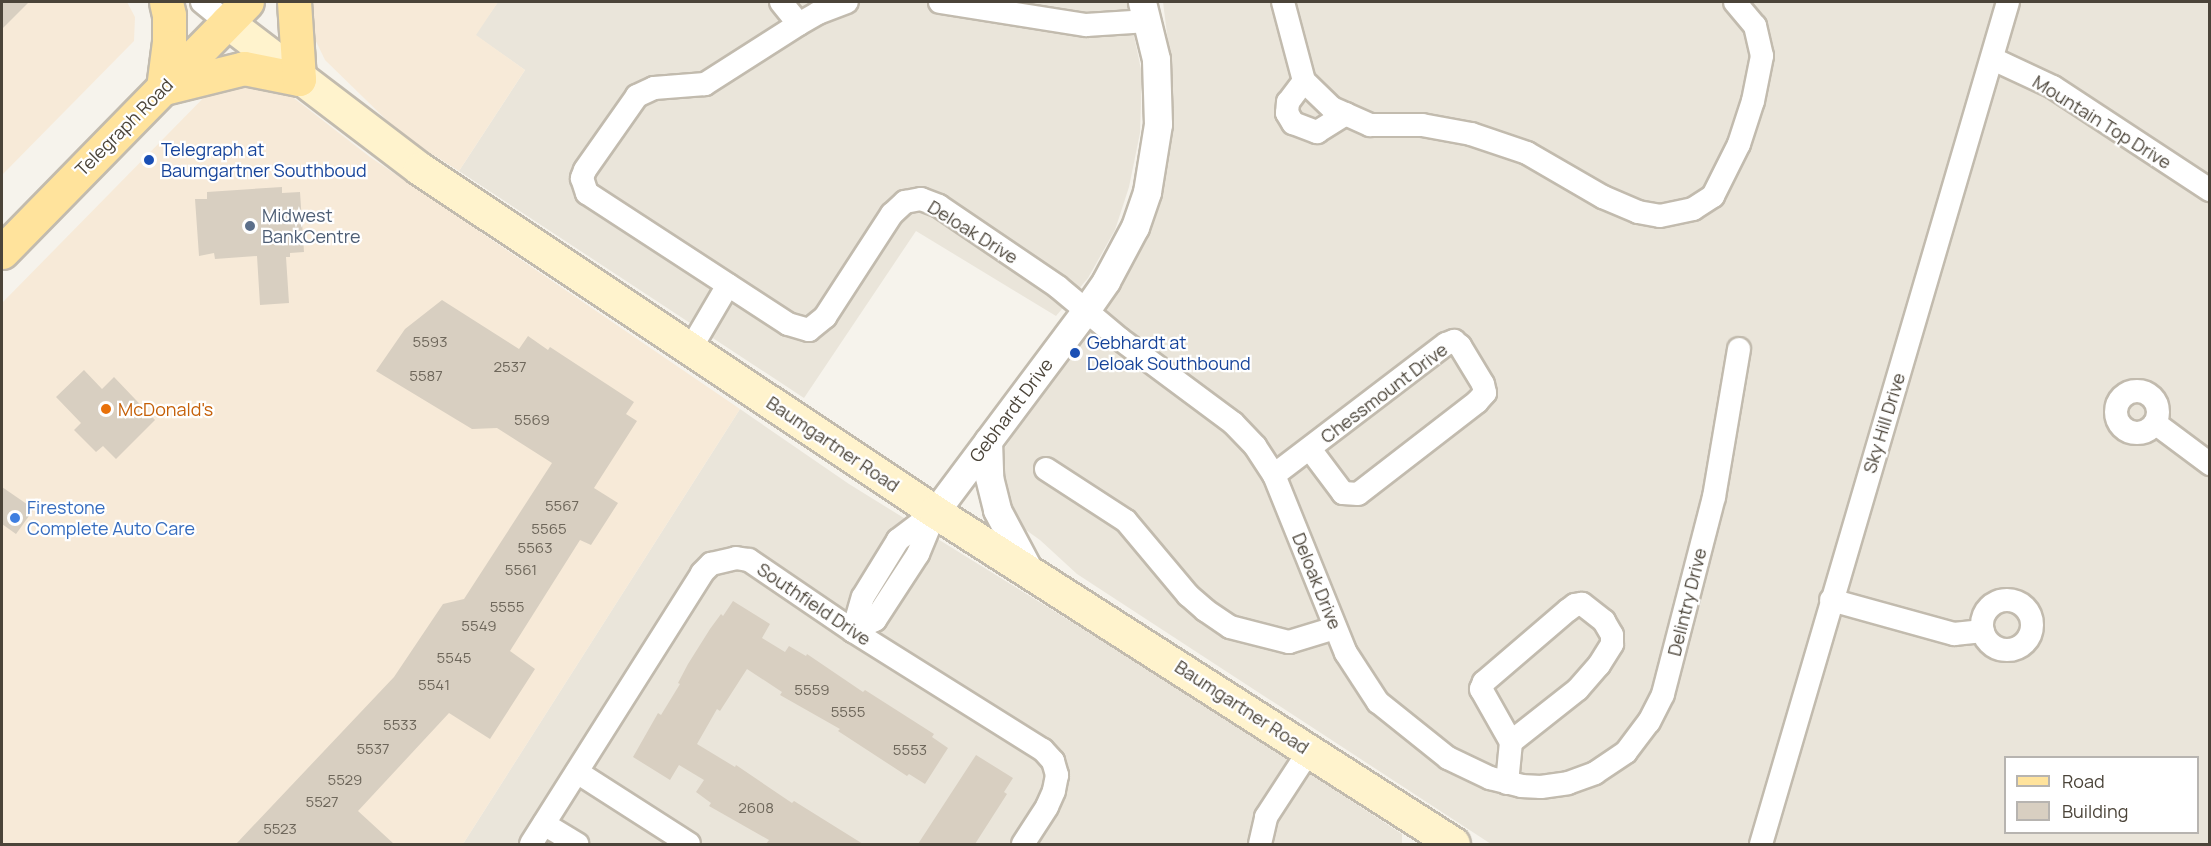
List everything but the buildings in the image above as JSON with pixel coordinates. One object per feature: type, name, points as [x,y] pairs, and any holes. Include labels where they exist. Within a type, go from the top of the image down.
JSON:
[{"type":"main road","points":[[166,2],[169,15],[169,42],[163,88],[244,69],[299,79],[294,2]]},
{"type":"main road","name":"Telegraph Road","points":[[2,252],[237,11]]},
{"type":"main road","name":"Baumgartner Road","points":[[237,11],[299,79],[420,169],[935,512],[1454,844]]},
{"type":"street","points":[[202,2],[237,11]]},
{"type":"street","points":[[781,2],[799,24],[818,13],[847,2]]},
{"type":"street","points":[[940,2],[1086,25],[1145,11]]},
{"type":"street","points":[[1283,2],[1304,81],[1332,108],[1370,125],[1422,125],[1471,134],[1527,153],[1603,197],[1638,212],[1660,216],[1693,209],[1713,196],[1728,171],[1753,101],[1761,56],[1759,40],[1755,26],[1735,2]]},
{"type":"street","name":"Sky Hill Drive","points":[[1761,844],[2008,2]]},
{"type":"street","name":"Gebhardt Drive","points":[[935,512],[1086,310],[1126,246],[1149,182],[1158,124],[1156,58],[1145,11]]},
{"type":"street","name":"Deloak Drive","points":[[799,24],[705,84],[654,88],[637,96],[582,178],[587,193],[788,324],[809,330],[817,326],[831,310],[891,214],[905,202],[921,199],[939,206],[1058,287],[1120,339],[1233,423],[1255,446],[1274,475],[1346,653],[1378,702],[1448,758],[1507,783],[1541,787]]},
{"type":"street","name":"Mountain Top Drive","points":[[1993,59],[2053,87],[2210,190]]},
{"type":"street","points":[[1304,81],[1288,102],[1287,113],[1293,123],[1317,132],[1346,114]]},
{"type":"street","points":[[691,348],[728,285]]},
{"type":"street","name":"Chessmount Drive","points":[[1274,475],[1446,344],[1454,341],[1460,346],[1483,384],[1485,393],[1476,402],[1358,494],[1343,493],[1310,449]]},
{"type":"street","name":"Delintry Drive","points":[[1541,787],[1568,783],[1595,773],[1626,752],[1649,722],[1663,694],[1714,497],[1738,349]]},
{"type":"street","points":[[2155,423],[2210,464]]},
{"type":"street","points":[[988,441],[989,477],[997,510],[1030,572]]},
{"type":"street","points":[[1046,469],[1126,521],[1188,595],[1230,627],[1289,642],[1335,628]]},
{"type":"street","points":[[854,631],[863,597],[898,540],[935,512]]},
{"type":"street","name":"Southfield Drive","points":[[531,844],[702,573],[711,564],[736,558],[749,560],[854,631],[1043,750],[1053,761],[1057,775],[1054,791],[1023,844]]},
{"type":"street","points":[[1831,600],[1954,634],[1983,631]]},
{"type":"street","points":[[1507,783],[1511,742],[1481,689],[1484,682],[1575,604],[1582,604],[1604,621],[1612,635],[1612,644],[1599,665],[1578,689],[1511,742]]},
{"type":"street","points":[[1260,844],[1266,818],[1309,751]]},
{"type":"street","points":[[577,772],[689,844]]},
{"type":"street","points":[[544,824],[577,844]]},
{"type":"shaded area","points":[[2,2],[127,2],[135,17],[134,41],[2,175]]},
{"type":"shaded area","points":[[306,2],[498,2],[476,35],[525,70],[459,171],[403,136],[325,60],[312,33]]},
{"type":"shaded area","points":[[498,2],[1127,2],[1142,74],[1140,133],[1129,187],[1115,230],[1088,278],[1056,316],[916,231],[804,398],[459,171],[525,70],[475,35]]},
{"type":"shaded area","points":[[1163,2],[2209,2],[2209,844],[1491,844],[1077,574],[1040,540],[1009,518],[999,469],[1004,449],[1139,252],[1156,206],[1172,132],[1172,73]]},
{"type":"shaded area","points":[[221,80],[281,88],[370,157],[740,409],[463,844],[2,844],[2,303]]},
{"type":"shaded area","points":[[740,409],[849,484],[1201,702],[1402,834],[1402,844],[463,844]]},
{"type":"place","name":"Telegraph at Baumgartner Southboud","points":[[149,160]]},
{"type":"place","name":"Midwest BankCentre","points":[[250,226]]},
{"type":"place","name":"Gebhardt at Deloak Southbound","points":[[1075,353]]},
{"type":"place","name":"McDonald's","points":[[106,409]]},
{"type":"place","name":"Firestone Complete Auto Care","points":[[15,518]]}]
